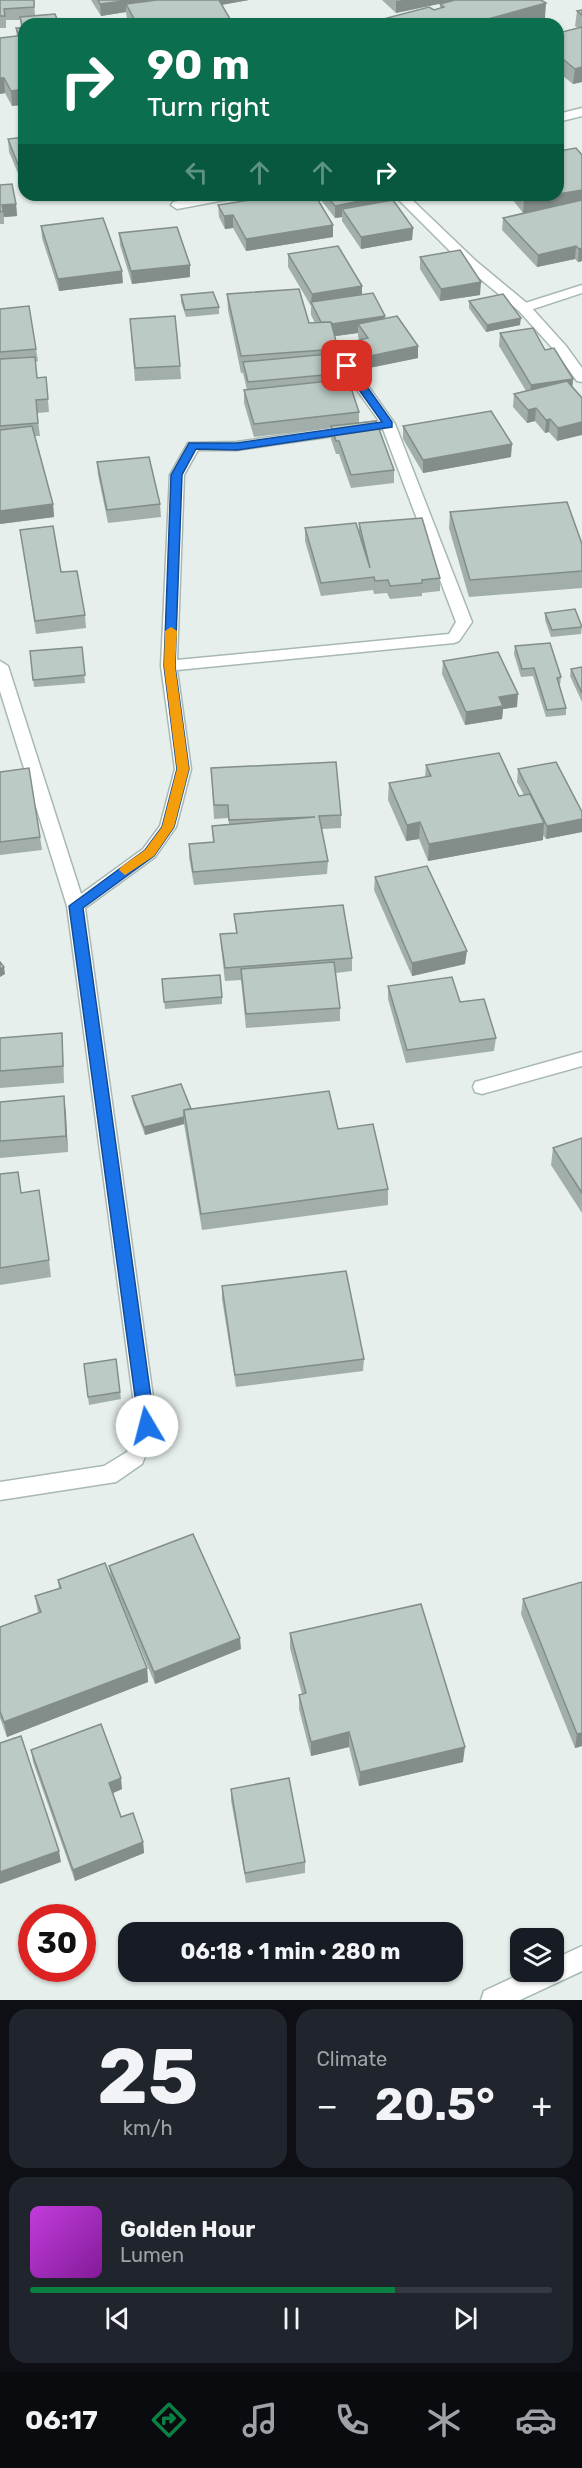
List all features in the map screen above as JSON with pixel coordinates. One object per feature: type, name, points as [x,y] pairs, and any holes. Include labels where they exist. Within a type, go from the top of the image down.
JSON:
[{"type":"street","points":[[564,116],[582,111]]},
{"type":"street","points":[[177,205],[198,201]]},
{"type":"street","points":[[406,201],[471,264],[524,308],[582,378]]},
{"type":"street","points":[[524,308],[582,289]]},
{"type":"street","points":[[170,666],[454,638],[464,622],[388,424],[347,366]]},
{"type":"street","points":[[76,906],[149,853],[168,827],[183,769],[170,666],[177,475],[193,446],[237,446],[388,424]]},
{"type":"street","points":[[0,666],[76,906],[147,1426],[135,1458],[108,1475],[0,1491]]},
{"type":"street","points":[[482,1087],[582,1059]]},
{"type":"street","points":[[493,2000],[582,1958]]},
{"type":"building","points":[[0,0],[34,0],[34,7],[4,9],[5,16],[0,16]]},
{"type":"building","points":[[98,0],[132,0],[100,4]]},
{"type":"building","points":[[157,0],[219,0],[230,18],[134,18],[126,4]]},
{"type":"building","points":[[455,0],[541,0],[546,3],[492,18],[387,18],[429,7],[434,10],[444,7],[440,4]]},
{"type":"building","points":[[55,14],[57,18],[20,18]]},
{"type":"building","points":[[582,27],[582,67],[575,69],[564,60],[564,32]]},
{"type":"building","points":[[18,36],[18,90],[11,91],[4,78],[0,78],[0,38]]},
{"type":"building","points":[[18,138],[18,164],[8,139]]},
{"type":"building","points":[[576,148],[582,155],[582,190],[564,193],[564,150]]},
{"type":"building","points":[[12,184],[16,204],[2,205],[3,211],[0,212],[0,185]]},
{"type":"building","points":[[582,200],[582,248],[579,249],[576,246],[538,255],[503,218]]},
{"type":"building","points":[[244,201],[319,201],[333,225],[246,239],[233,215],[224,216],[218,205]]},
{"type":"building","points":[[331,201],[360,201],[335,206]]},
{"type":"building","points":[[394,201],[413,228],[361,237],[342,209]]},
{"type":"building","points":[[103,218],[122,271],[58,279],[41,226]]},
{"type":"building","points":[[177,227],[190,265],[131,271],[119,233]]},
{"type":"building","points":[[338,246],[362,286],[312,294],[288,254]]},
{"type":"building","points":[[460,250],[481,282],[441,289],[420,257]]},
{"type":"building","points":[[299,289],[309,323],[331,322],[338,349],[241,356],[227,294]]},
{"type":"building","points":[[213,292],[219,307],[185,310],[181,295]]},
{"type":"building","points":[[373,293],[385,316],[332,324],[321,322],[311,302]]},
{"type":"building","points":[[503,294],[521,318],[487,325],[469,301]]},
{"type":"building","points":[[29,306],[36,349],[0,352],[0,309]]},
{"type":"building","points":[[175,316],[180,366],[135,368],[130,319]]},
{"type":"building","points":[[397,316],[418,346],[370,356],[359,340],[368,338],[358,324]]},
{"type":"building","points":[[533,328],[545,350],[554,348],[573,379],[531,385],[500,333]]},
{"type":"building","points":[[339,353],[345,373],[248,382],[243,362]]},
{"type":"building","points":[[35,357],[37,378],[46,377],[48,399],[36,400],[38,423],[0,426],[0,359]]},
{"type":"building","points":[[348,379],[359,412],[254,424],[244,390]]},
{"type":"building","points":[[567,381],[582,398],[582,422],[558,428],[550,419],[546,420],[536,408],[528,410],[514,394]]},
{"type":"building","points":[[491,411],[512,444],[423,460],[403,426]]},
{"type":"building","points":[[376,421],[394,470],[351,475],[331,426]]},
{"type":"building","points":[[32,426],[53,504],[0,511],[0,430]]},
{"type":"building","points":[[149,457],[160,504],[107,510],[97,462]]},
{"type":"building","points":[[567,502],[582,544],[582,571],[470,580],[450,512]]},
{"type":"building","points":[[422,518],[440,578],[422,580],[422,583],[390,586],[388,580],[375,581],[374,577],[321,583],[305,528],[356,523],[370,568],[359,523]]},
{"type":"building","points":[[53,526],[61,572],[77,571],[85,615],[35,621],[20,530]]},
{"type":"building","points":[[575,609],[582,627],[552,630],[545,613]]},
{"type":"building","points":[[550,643],[561,677],[557,678],[566,708],[547,710],[534,668],[522,669],[515,646]]},
{"type":"building","points":[[82,647],[85,675],[33,680],[30,651]]},
{"type":"building","points":[[498,652],[518,694],[499,697],[503,706],[466,712],[443,661]]},
{"type":"building","points":[[582,667],[582,693],[571,669]]},
{"type":"building","points":[[499,753],[519,796],[530,794],[544,823],[429,844],[420,822],[407,825],[389,783],[431,776],[426,765]]},
{"type":"building","points":[[336,762],[341,815],[319,816],[328,861],[193,872],[189,844],[214,842],[212,826],[315,817],[229,820],[228,805],[214,805],[211,768]]},
{"type":"building","points":[[556,762],[582,812],[582,819],[547,826],[518,769]]},
{"type":"building","points":[[29,768],[40,837],[0,842],[0,772]]},
{"type":"building","points":[[427,866],[467,951],[412,963],[375,877]]},
{"type":"building","points":[[343,905],[352,958],[225,968],[220,934],[237,933],[234,914]]},
{"type":"building","points":[[334,962],[340,1008],[246,1014],[241,969]]},
{"type":"building","points":[[220,975],[222,997],[164,1002],[162,979]]},
{"type":"building","points":[[452,977],[460,1002],[484,999],[496,1038],[407,1050],[388,986]]},
{"type":"building","points":[[62,1033],[63,1066],[0,1071],[0,1038]]},
{"type":"building","points":[[181,1084],[191,1109],[184,1110],[184,1117],[144,1127],[132,1096]]},
{"type":"building","points":[[329,1091],[338,1129],[373,1124],[388,1189],[201,1214],[184,1110]]},
{"type":"building","points":[[64,1096],[66,1136],[0,1141],[0,1102]]},
{"type":"building","points":[[582,1138],[582,1193],[553,1148]]},
{"type":"building","points":[[18,1172],[21,1193],[39,1190],[49,1260],[0,1268],[0,1174]]},
{"type":"building","points":[[346,1271],[364,1359],[235,1375],[222,1286]]},
{"type":"building","points":[[116,1359],[120,1392],[88,1397],[84,1364]]},
{"type":"building","points":[[193,1534],[240,1638],[154,1672],[109,1566]]},
{"type":"building","points":[[105,1563],[147,1668],[4,1722],[0,1711],[0,1627],[41,1612],[35,1596],[61,1588],[58,1580]]},
{"type":"building","points":[[582,1582],[582,1733],[577,1734],[523,1599]]},
{"type":"building","points":[[421,1604],[465,1747],[360,1772],[349,1732],[311,1742],[299,1695],[306,1693],[290,1633]]},
{"type":"building","points":[[101,1724],[121,1778],[109,1783],[121,1817],[133,1813],[143,1842],[73,1870],[31,1750]]},
{"type":"building","points":[[21,1736],[59,1851],[0,1872],[0,1743]]},
{"type":"building","points":[[289,1778],[305,1862],[245,1873],[231,1789]]},
{"type":"slow traffic","points":[[125,870],[149,853],[168,827],[183,769],[170,666],[171,631]]},
{"type":"route","points":[[147,1426],[76,906],[149,853],[168,827],[183,769],[170,666],[177,475],[193,446],[237,446],[388,424],[347,366]]}]
